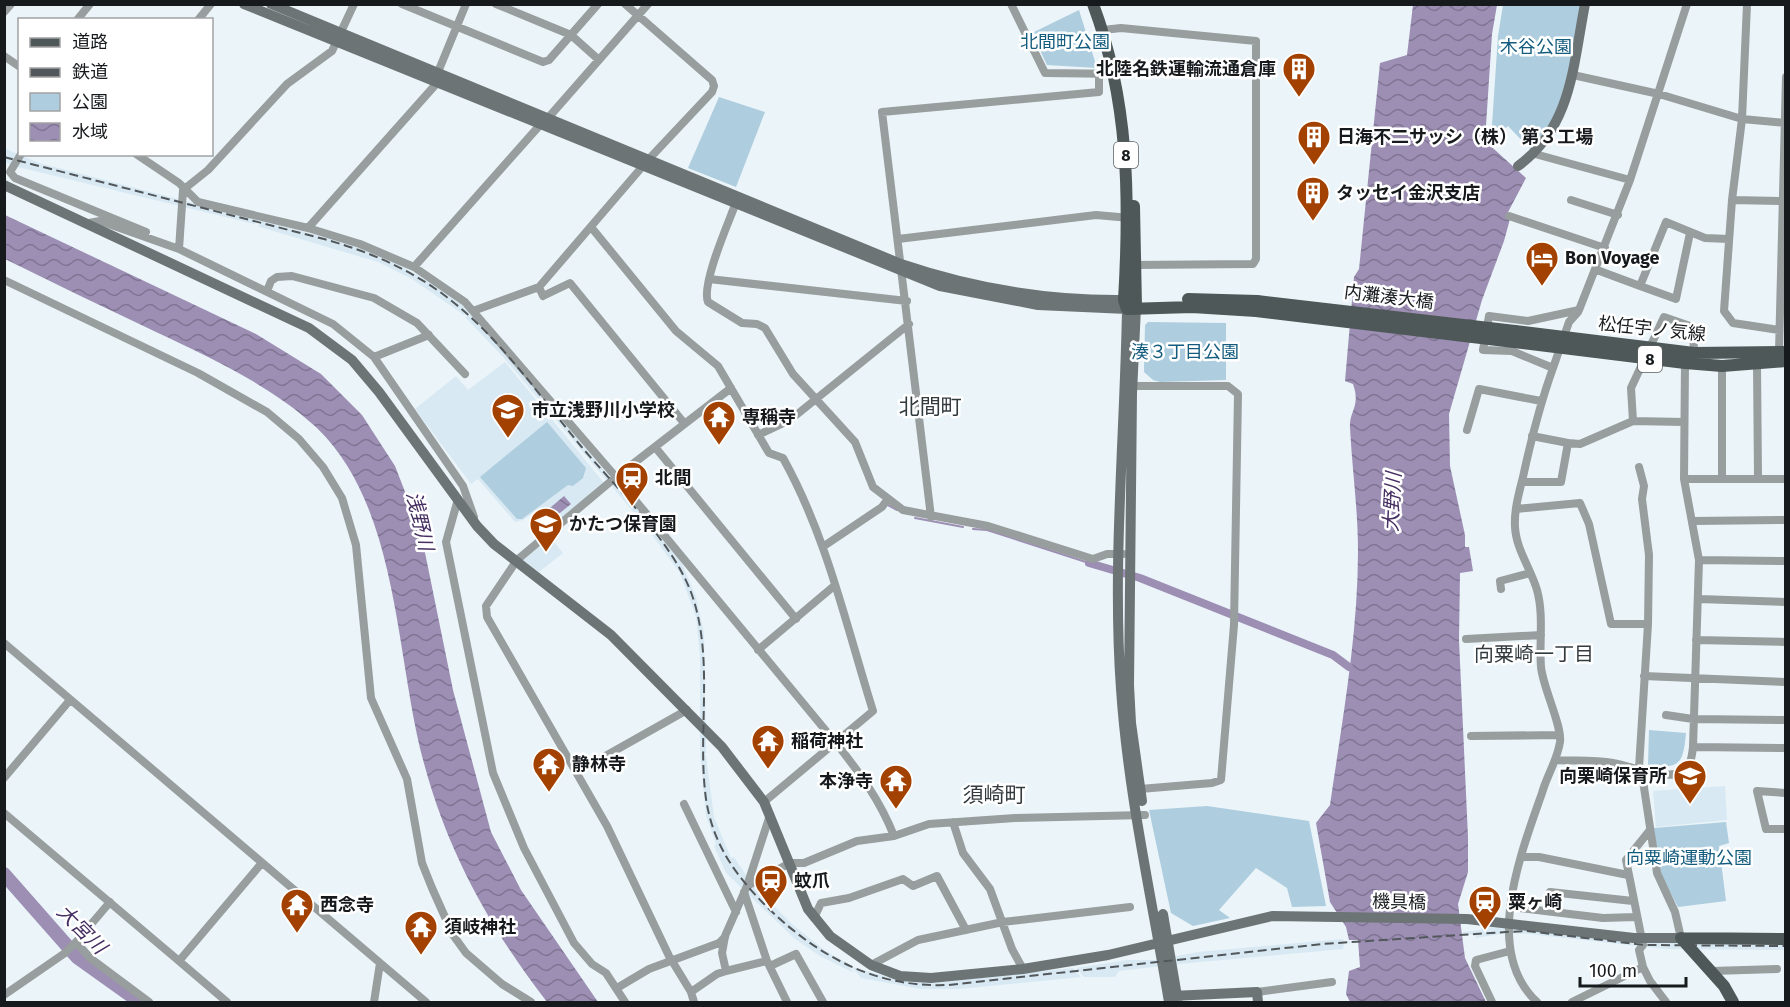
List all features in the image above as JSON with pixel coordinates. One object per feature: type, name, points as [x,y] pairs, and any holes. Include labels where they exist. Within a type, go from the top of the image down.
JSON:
[{"type":"main road","name":"8","points":[[1093,4],[1106,29]]},
{"type":"main road","name":"8","points":[[1101,4],[1132,137],[1131,304]]},
{"type":"main road","name":"内灘湊大橋","points":[[1131,304],[1257,306],[1515,337]]},
{"type":"main road","name":"松任宇ノ気線","points":[[1515,337],[1689,358],[1722,366],[1757,364],[1783,355]]},
{"type":"main road","name":"松任宇ノ気線","points":[[1689,358],[1783,355]]},
{"type":"main road","points":[[1681,938],[1785,939]]},
{"type":"main road","points":[[1681,938],[1712,971],[1733,1002]]},
{"type":"street","points":[[4,12],[11,4]]},
{"type":"street","points":[[79,18],[90,4]]},
{"type":"street","points":[[200,18],[211,4]]},
{"type":"street","points":[[244,4],[339,38],[902,268]]},
{"type":"street","points":[[270,4],[282,7],[339,38]]},
{"type":"street","points":[[179,247],[183,190],[208,170],[287,84],[332,51],[354,4]]},
{"type":"street","points":[[402,4],[543,62],[549,60],[597,6]]},
{"type":"street","points":[[308,228],[437,78],[466,4]]},
{"type":"street","points":[[496,4],[571,35],[598,60]]},
{"type":"street","points":[[586,4],[597,6]]},
{"type":"street","points":[[473,311],[540,287],[714,86],[712,80],[625,4]]},
{"type":"street","points":[[414,267],[648,4]]},
{"type":"street","points":[[1011,4],[1045,73],[1118,75]]},
{"type":"street","points":[[1518,166],[1535,154],[1563,112],[1573,75],[1585,4]]},
{"type":"street","points":[[1553,368],[1512,351],[1483,350],[1489,316],[1528,321],[1566,319],[1579,310],[1618,215],[1687,4]]},
{"type":"street","points":[[1748,4],[1742,119],[1732,200],[1724,311],[1733,322],[1779,330]]},
{"type":"street","points":[[1106,29],[1256,41],[1256,260],[1253,264],[1130,265]]},
{"type":"street","points":[[4,56],[18,66]]},
{"type":"street","points":[[1573,75],[1659,94],[1742,119],[1784,123]]},
{"type":"street","points":[[931,517],[907,301],[882,112],[1099,92],[1099,76]]},
{"type":"street","points":[[1783,355],[1779,330],[1785,77]]},
{"type":"street","points":[[1535,154],[1630,180]]},
{"type":"street","points":[[20,156],[10,172],[15,178],[179,247],[333,324],[374,357],[463,486],[477,526]]},
{"type":"street","points":[[139,156],[179,183],[183,190],[198,202],[308,228],[360,244],[414,267],[450,290],[473,311],[616,477],[836,743],[882,807],[894,836]]},
{"type":"street","points":[[645,163],[735,205],[902,268],[1014,294],[1131,304],[1121,688],[1126,752],[1141,815],[1173,999],[1258,997],[1332,982]]},
{"type":"street","name":"機具橋","points":[[4,185],[309,328],[352,360],[379,392],[477,526],[494,544],[611,635],[722,747],[765,802],[807,909],[847,950],[871,965],[900,976],[931,978],[1023,969],[1108,955],[1272,916],[1467,919],[1640,938],[1681,938]]},
{"type":"street","points":[[1571,200],[1618,215]]},
{"type":"street","points":[[1732,200],[1781,201]]},
{"type":"street","points":[[735,205],[710,279],[706,297],[708,302],[742,323],[757,324],[765,328],[772,336],[793,374],[855,442],[873,487],[887,500],[903,510],[988,526],[1093,559],[1107,554],[1125,559]]},
{"type":"street","points":[[898,239],[1096,214],[1130,218]]},
{"type":"street","points":[[1509,216],[1605,248]]},
{"type":"street","points":[[89,223],[100,221],[179,247]]},
{"type":"street","points":[[1640,286],[1666,222],[1706,238],[1729,239]]},
{"type":"street","points":[[591,227],[676,331],[714,360],[769,453],[783,458],[803,494],[824,546],[834,586],[873,711],[765,802]]},
{"type":"street","points":[[1597,270],[1676,299],[1690,233]]},
{"type":"street","points":[[267,291],[272,281],[285,276],[374,298],[411,318],[465,374]]},
{"type":"street","points":[[710,279],[907,301]]},
{"type":"street","points":[[4,280],[198,373],[267,412],[299,439],[323,467],[342,498],[356,545],[371,698],[407,779],[422,863],[428,879],[453,935],[466,953],[502,984],[531,1002]]},
{"type":"street","points":[[540,287],[543,296],[570,283],[684,423]]},
{"type":"street","points":[[1556,760],[1611,762],[1643,770],[1683,772],[1692,757],[1699,560],[1684,479],[1684,422],[1693,327],[1664,317],[1631,388],[1633,421]]},
{"type":"street","points":[[1537,1002],[1527,993],[1513,964],[1509,924],[1515,877],[1542,792],[1556,760],[1559,735],[1541,669],[1540,603],[1515,530],[1516,509],[1532,436],[1541,401],[1563,342],[1566,319]]},
{"type":"street","points":[[758,435],[790,420],[909,324]]},
{"type":"street","points":[[374,357],[429,335]]},
{"type":"street","points":[[1757,364],[1758,479]]},
{"type":"street","points":[[1722,366],[1722,479]]},
{"type":"street","points":[[1128,386],[1228,386],[1238,394],[1234,625],[1221,780],[1212,783],[1140,789]]},
{"type":"street","points":[[694,1002],[692,992],[672,958],[607,826],[516,671],[486,613],[486,606],[517,560],[616,477],[731,388]]},
{"type":"street","points":[[1467,430],[1479,388],[1541,401]]},
{"type":"street","points":[[1532,436],[1580,444],[1633,421],[1684,422]]},
{"type":"street","points":[[1522,482],[1561,482],[1568,443]]},
{"type":"street","points":[[655,447],[796,619]]},
{"type":"street","points":[[1639,467],[1644,486],[1642,499],[1649,555],[1643,781],[1657,873],[1676,912],[1681,938]]},
{"type":"street","points":[[1684,479],[1785,479]]},
{"type":"street","points":[[458,499],[446,542],[494,773],[524,848],[574,943],[617,988],[625,1002]]},
{"type":"street","points":[[824,546],[882,507],[887,500]]},
{"type":"street","points":[[1516,509],[1580,503],[1589,524],[1611,624],[1648,624]]},
{"type":"street","points":[[1693,521],[1785,520]]},
{"type":"street","points":[[1699,560],[1785,561]]},
{"type":"street","points":[[1501,589],[1500,581],[1530,573]]},
{"type":"street","points":[[1124,581],[1130,704],[1141,815]]},
{"type":"street","points":[[758,650],[834,586]]},
{"type":"street","points":[[1699,599],[1785,602]]},
{"type":"street","points":[[1466,639],[1541,635]]},
{"type":"street","points":[[1696,640],[1785,642]]},
{"type":"street","points":[[4,643],[261,864],[426,1002]]},
{"type":"street","points":[[1644,676],[1694,680],[1785,682]]},
{"type":"street","points":[[4,778],[70,700]]},
{"type":"street","points":[[577,772],[687,710]]},
{"type":"street","points":[[1666,715],[1693,719],[1785,720]]},
{"type":"street","points":[[1471,736],[1559,735]]},
{"type":"street","points":[[1693,747],[1785,748]]},
{"type":"street","points":[[1785,793],[1757,791],[1766,829],[1785,829]]},
{"type":"street","points":[[684,804],[736,912]]},
{"type":"street","points":[[4,813],[227,1002]]},
{"type":"street","points":[[726,971],[722,953],[725,936],[745,889],[770,815]]},
{"type":"street","points":[[745,889],[790,863],[804,863],[857,841],[894,836],[929,824],[1141,815]]},
{"type":"street","points":[[953,822],[963,853],[990,889],[1002,923],[1023,969]]},
{"type":"street","points":[[1650,831],[1626,860],[1643,945],[1639,950],[1643,967],[1650,981],[1666,1002]]},
{"type":"street","points":[[1522,856],[1539,857],[1628,874]]},
{"type":"street","points":[[179,961],[261,864]]},
{"type":"street","points":[[814,918],[821,903],[849,898],[903,879],[913,886],[937,876],[966,930]]},
{"type":"street","points":[[745,889],[769,963],[787,1002]]},
{"type":"street","points":[[1550,892],[1633,901]]},
{"type":"street","points":[[4,995],[65,953],[110,902]]},
{"type":"street","points":[[871,965],[918,940],[1002,923],[1130,907]]},
{"type":"street","points":[[1511,907],[1603,918],[1636,917]]},
{"type":"street","points":[[617,988],[672,958],[719,943],[725,936]]},
{"type":"street","points":[[75,943],[90,958],[149,1002]]},
{"type":"street","points":[[1492,1002],[1475,966],[1476,960],[1510,951]]},
{"type":"street","points":[[692,992],[717,974],[769,963],[796,954],[823,1002]]},
{"type":"street","points":[[374,1002],[380,963]]},
{"type":"street","points":[[1572,1002],[1643,967]]},
{"type":"street","points":[[1712,971],[1777,969]]},
{"type":"shaded area","points":[[4,148],[18,156],[39,163],[259,220],[254,224],[5,162]]},
{"type":"shaded area","points":[[262,221],[344,242],[389,259],[440,288],[471,312],[464,315],[412,279],[378,262],[258,226]]},
{"type":"shaded area","points":[[472,314],[681,561],[696,597],[704,633],[706,754],[700,751],[700,656],[696,617],[680,573],[646,527],[504,358],[465,317]]},
{"type":"shaded area","points":[[505,362],[604,483],[550,527],[537,510],[523,520],[515,522],[478,479],[471,484],[415,409],[456,376],[468,390]]},
{"type":"shaded area","points":[[551,538],[563,553],[539,572],[523,560]]},
{"type":"shaded area","points":[[700,752],[706,756],[714,817],[731,858],[734,857],[752,884],[793,925],[824,950],[845,962],[854,973],[820,956],[795,939],[726,873],[714,846],[716,844],[706,816]]},
{"type":"shaded area","name":"向栗崎保育所","points":[[1725,786],[1727,820],[1656,827],[1653,791]]},
{"type":"shaded area","points":[[1481,924],[1785,944],[1785,950],[1666,949],[1529,934],[1506,933],[1476,938],[1475,934],[1464,935],[1463,932],[1481,930]]},
{"type":"shaded area","points":[[1462,935],[1344,943],[1343,949],[1119,971],[1115,977],[1084,977],[1076,968],[1127,960],[1156,960],[1198,952],[1343,939],[1344,942]]},
{"type":"shaded area","points":[[852,967],[896,979],[935,983],[1073,968],[1081,977],[959,989],[921,989],[861,978]]},
{"type":"green space","name":"木谷公園","points":[[1503,5],[1583,5],[1564,108],[1533,152],[1508,126],[1491,140],[1498,36]]},
{"type":"green space","name":"北間町公園","points":[[1079,10],[1097,68],[1047,65],[1032,33]]},
{"type":"green space","points":[[719,97],[765,112],[736,187],[688,168]]},
{"type":"green space","name":"湊３丁目公園","points":[[1148,322],[1226,323],[1226,380],[1160,382],[1153,380],[1144,372],[1145,325]]},
{"type":"green space","points":[[547,422],[586,468],[583,478],[573,486],[568,485],[522,519],[517,519],[480,477]]},
{"type":"green space","points":[[1649,730],[1686,733],[1683,752],[1678,762],[1667,766],[1648,766]]},
{"type":"green space","points":[[1207,806],[1309,821],[1326,906],[1292,907],[1287,888],[1256,868],[1219,910],[1230,918],[1193,926],[1171,913],[1149,810]]},
{"type":"green space","name":"向粟崎運動公園","points":[[1726,822],[1729,843],[1719,846],[1726,901],[1678,907],[1659,871],[1654,828]]},
{"type":"water","name":"大野川","points":[[1413,5],[1497,5],[1492,34],[1485,141],[1526,178],[1506,216],[1510,219],[1504,241],[1482,300],[1449,414],[1450,466],[1465,535],[1465,547],[1469,547],[1473,571],[1460,573],[1459,640],[1468,872],[1458,904],[1465,958],[1486,1002],[1350,1002],[1346,994],[1349,971],[1360,967],[1358,940],[1349,940],[1346,927],[1330,902],[1316,823],[1330,805],[1355,615],[1358,535],[1350,422],[1356,398],[1353,384],[1345,381],[1354,277],[1359,269],[1380,63],[1407,55]]},
{"type":"water","points":[[5,215],[256,334],[321,374],[362,415],[395,466],[421,533],[453,690],[491,832],[521,890],[598,1002],[547,1002],[508,948],[474,891],[446,831],[425,767],[415,726],[391,588],[380,543],[365,500],[345,462],[317,428],[261,386],[198,352],[5,259]]},
{"type":"water","points":[[564,496],[571,504],[550,521],[544,513]]},
{"type":"waterway","points":[[886,504],[897,510]]},
{"type":"waterway","points":[[915,518],[963,527]]},
{"type":"waterway","points":[[973,529],[987,530],[1089,563]]},
{"type":"waterway","points":[[1089,563],[1140,578],[1333,655],[1349,667]]},
{"type":"waterway","name":"大宮川","points":[[4,874],[77,957],[140,1002]]},
{"type":"railway","points":[[4,157],[356,249],[387,261],[430,285],[482,328],[644,518],[685,578],[693,598],[703,647],[703,749],[706,799],[714,831],[728,859],[756,896],[787,926],[828,955],[850,966],[897,981],[922,985],[948,985],[1322,944],[1527,931],[1644,945],[1786,946]]},
{"type":"place","name":"北陸名鉄運輸流通倉庫","points":[[1299,98]]},
{"type":"place","name":"日海不二サッシ（株） 第３工場","points":[[1314,166]]},
{"type":"place","name":"タッセイ金沢支店","points":[[1313,222]]},
{"type":"place","name":"Bon Voyage","points":[[1542,287]]},
{"type":"place","name":"市立浅野川小学校","points":[[508,439]]},
{"type":"place","name":"専稱寺","points":[[719,446]]},
{"type":"place","name":"北間","points":[[632,507]]},
{"type":"place","name":"かたつ保育園","points":[[546,553]]},
{"type":"place","name":"稲荷神社","points":[[768,770]]},
{"type":"place","name":"静林寺","points":[[549,793]]},
{"type":"place","name":"向栗崎保育所","points":[[1690,805]]},
{"type":"place","name":"本浄寺","points":[[896,810]]},
{"type":"place","name":"蚊爪","points":[[771,910]]},
{"type":"place","name":"粟ヶ崎","points":[[1485,931]]},
{"type":"place","name":"西念寺","points":[[297,934]]},
{"type":"place","name":"須岐神社","points":[[421,956]]},
{"type":"district","name":"北間町","points":[[930,407]]},
{"type":"district","name":"向粟崎一丁目","points":[[1534,654]]},
{"type":"district","name":"須崎町","points":[[994,795]]},
{"type":"water label","name":"浅野川","points":[[420,521]]}]
